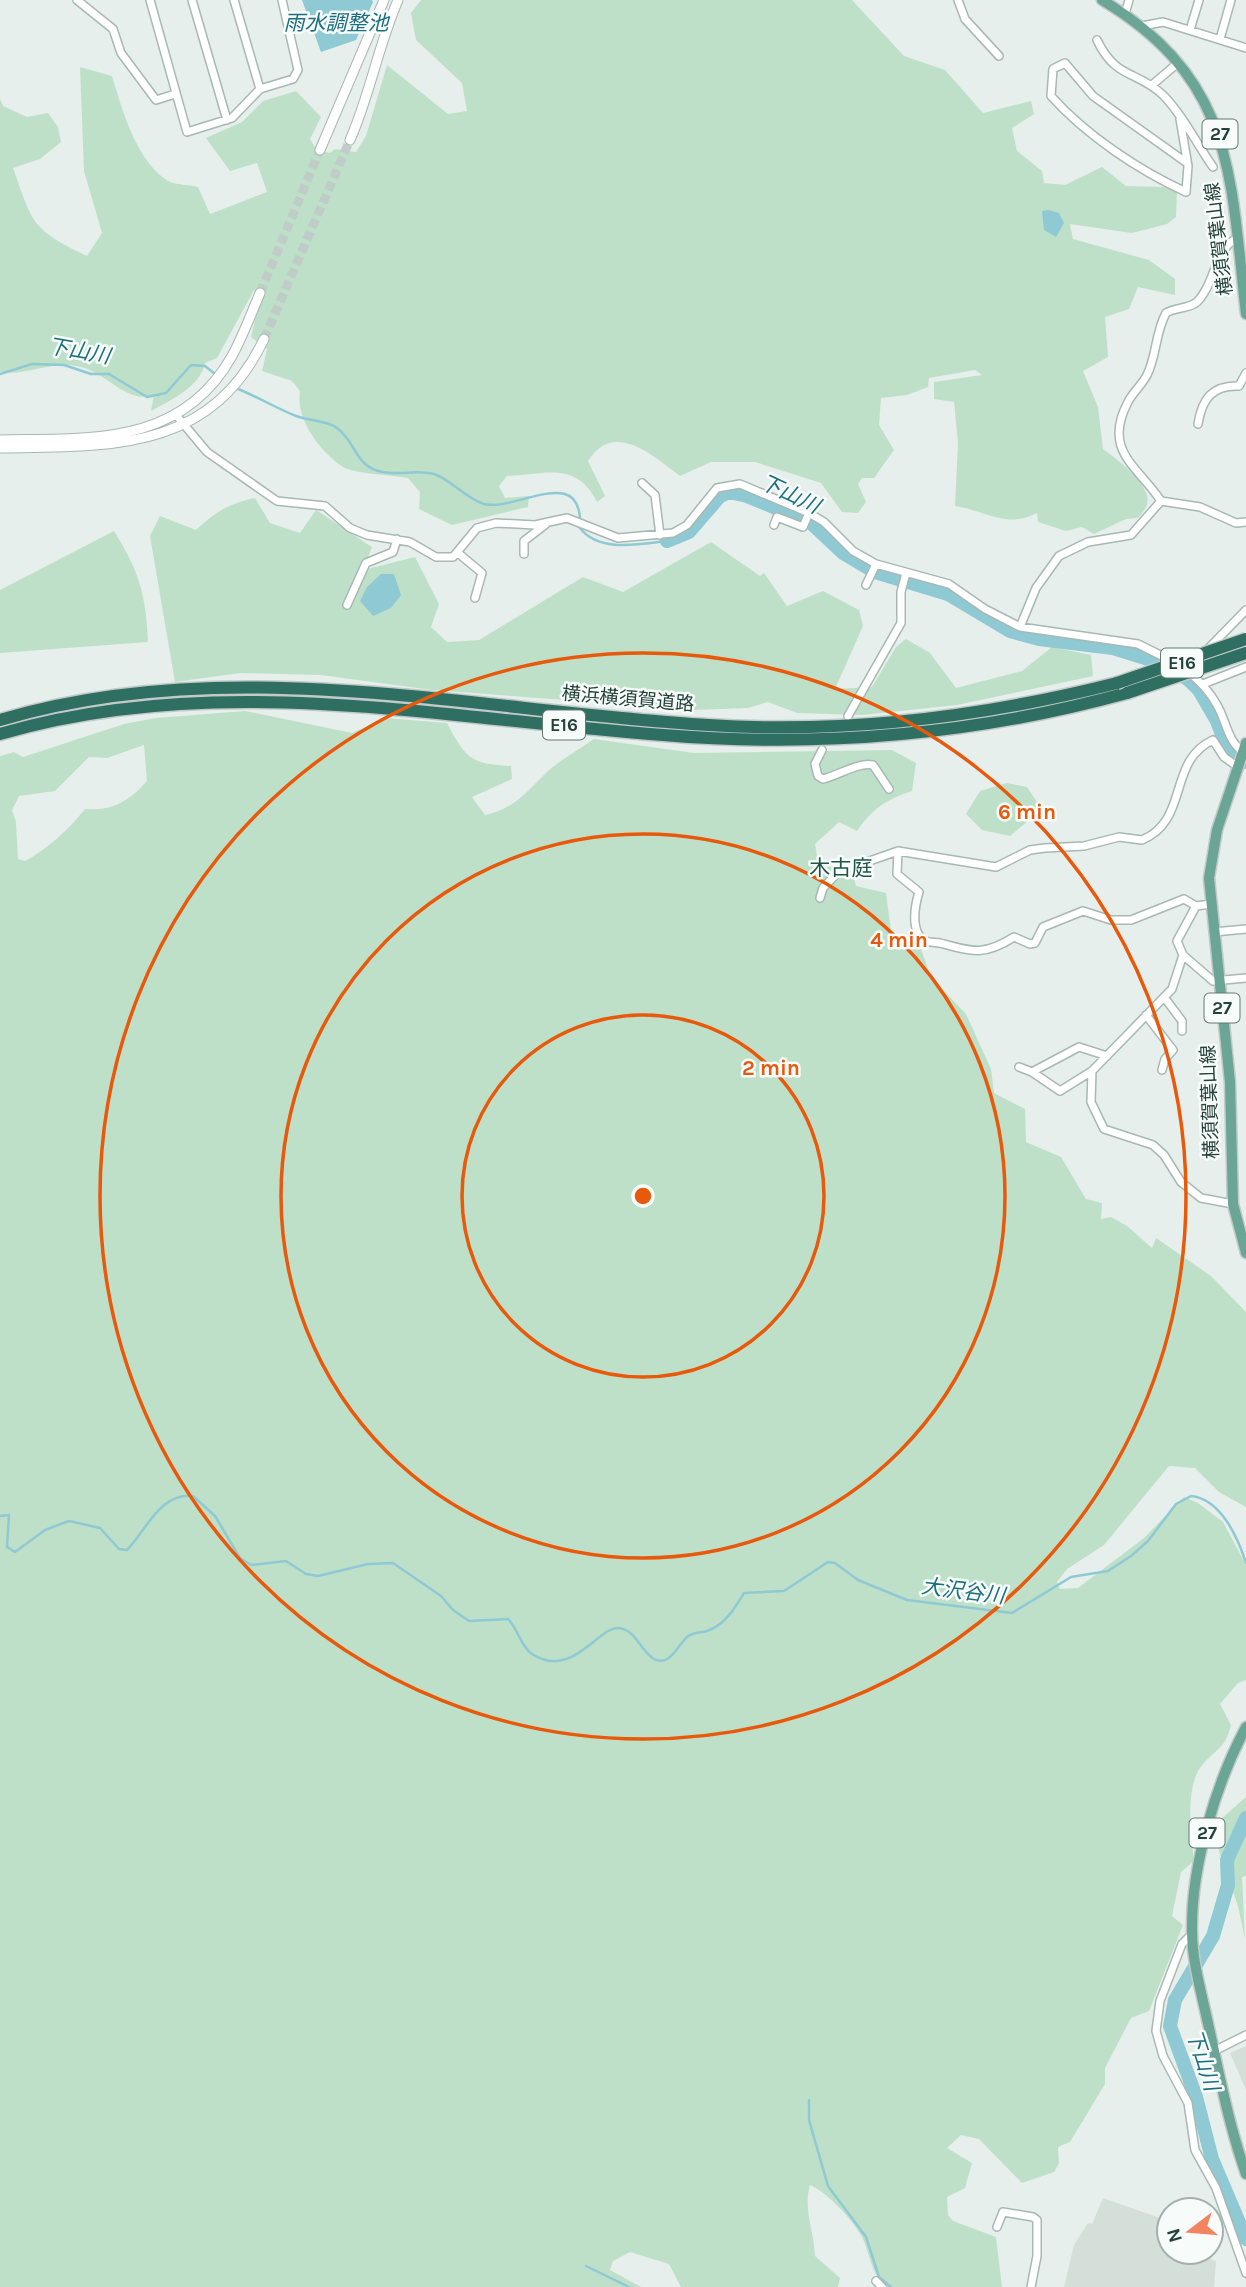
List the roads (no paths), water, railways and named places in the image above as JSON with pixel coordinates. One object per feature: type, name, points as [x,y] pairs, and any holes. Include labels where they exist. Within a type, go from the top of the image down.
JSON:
[{"type":"highway","name":"横浜横須賀道路","points":[[0,734],[127,708],[245,701],[309,702],[439,712],[663,735],[749,740],[837,739],[971,727],[1055,711],[1122,688],[1246,639]]},
{"type":"highway","name":"横浜横須賀道路","points":[[0,717],[130,692],[294,689],[447,700],[709,725],[827,727],[965,715],[1122,688],[1246,653]]},
{"type":"main road","name":"横須賀葉山線","points":[[1102,0],[1142,26],[1179,62],[1211,111],[1222,138],[1241,245],[1246,314]]},
{"type":"main road","name":"横須賀葉山線","points":[[1242,756],[1211,855],[1211,904],[1230,1082],[1233,1204],[1246,1253]]},
{"type":"main road","name":"27","points":[[1246,1727],[1224,1774],[1209,1821],[1196,1890],[1192,1940],[1225,2107],[1246,2174]]},
{"type":"street","points":[[77,0],[113,29],[121,53],[156,100],[175,94]]},
{"type":"street","points":[[150,0],[187,132],[227,120],[260,89],[293,79],[298,70],[282,0]]},
{"type":"street","points":[[192,0],[227,120]]},
{"type":"street","points":[[234,0],[260,89]]},
{"type":"street","points":[[320,150],[384,0]]},
{"type":"street","points":[[350,140],[363,110],[381,43],[398,0]]},
{"type":"street","points":[[958,0],[965,19],[999,56]]},
{"type":"street","points":[[1125,14],[1129,0]]},
{"type":"street","points":[[1190,30],[1199,0]]},
{"type":"street","points":[[1220,39],[1231,0]]},
{"type":"street","points":[[1142,26],[1163,22],[1246,48]]},
{"type":"street","points":[[1097,40],[1112,65],[1152,85],[1166,98],[1213,167]]},
{"type":"street","points":[[1152,85],[1179,62]]},
{"type":"street","points":[[1180,119],[1187,163],[1185,192],[1149,175],[1069,115],[1051,96],[1054,69],[1065,63],[1093,96],[1187,163]]},
{"type":"street","points":[[1241,245],[1221,255],[1211,280],[1195,303],[1166,313],[1156,333],[1146,377],[1129,400],[1123,418],[1120,448],[1130,467],[1149,483],[1161,501],[1200,506],[1236,523],[1246,522]]},
{"type":"street","points":[[0,440],[107,437],[135,432],[176,415],[213,382],[232,357],[260,293]]},
{"type":"street","points":[[0,448],[114,445],[152,437],[182,425],[208,411],[228,395],[247,372],[264,340]]},
{"type":"street","points":[[1198,424],[1204,400],[1217,388],[1238,386],[1246,373]]},
{"type":"street","points":[[176,415],[182,425],[220,463],[277,501],[325,506],[350,528],[376,538],[412,543],[447,559],[458,553],[470,536],[484,525],[575,520],[618,538],[680,531],[711,493],[732,484],[740,484],[824,522],[853,551],[875,565],[949,584],[985,609],[1020,627],[1138,644],[1186,671],[1203,684],[1217,704],[1233,744],[1242,756]]},
{"type":"street","points":[[642,483],[655,495],[660,535]]},
{"type":"street","points":[[1020,627],[1036,588],[1059,556],[1088,542],[1131,535],[1161,501]]},
{"type":"street","points":[[774,526],[777,517],[803,527],[809,514]]},
{"type":"street","points":[[524,554],[524,541],[546,523]]},
{"type":"street","points":[[347,605],[366,563],[393,552],[397,539]]},
{"type":"street","points":[[458,553],[482,573],[475,598]]},
{"type":"street","points":[[866,585],[875,565]]},
{"type":"street","points":[[848,716],[901,623],[905,574]]},
{"type":"street","points":[[1186,671],[1246,610]]},
{"type":"street","points":[[1203,684],[1246,667]]},
{"type":"street","points":[[820,898],[829,880],[838,872],[898,851],[996,867],[1030,850],[1084,846],[1119,837],[1142,840],[1171,815],[1185,765],[1202,745],[1213,740],[1224,757],[1242,756]]},
{"type":"street","points":[[822,750],[815,764],[818,776],[824,779],[864,763],[873,765],[889,789]]},
{"type":"street","points":[[898,851],[897,874],[919,892],[915,906],[920,936],[925,941],[963,951],[993,950],[1014,937],[1035,943],[1043,928],[1083,911],[1111,920],[1131,920],[1184,899],[1196,906],[1211,904]]},
{"type":"street","points":[[1196,906],[1177,941],[1183,955],[1213,981],[1246,978]]},
{"type":"street","points":[[1214,932],[1246,929]]},
{"type":"street","points":[[1019,1067],[1032,1072],[1060,1091],[1092,1071],[1172,989],[1183,955]]},
{"type":"street","points":[[1164,997],[1182,1021],[1182,1031]]},
{"type":"street","points":[[1146,1015],[1173,1050],[1165,1059],[1162,1070]]},
{"type":"street","points":[[1032,1072],[1079,1047],[1107,1056]]},
{"type":"street","points":[[1092,1071],[1093,1109],[1104,1129],[1153,1145],[1164,1155],[1181,1182],[1201,1198],[1233,1204]]},
{"type":"street","points":[[1192,1940],[1182,1944],[1160,2001],[1156,2031],[1163,2056],[1188,2103],[1195,2151],[1216,2188],[1246,2273]]},
{"type":"street","points":[[1214,2051],[1246,2035]]},
{"type":"street","points":[[997,2227],[1003,2212],[1037,2220],[1037,2256],[1031,2287]]},
{"type":"street","points":[[876,2281],[883,2287]]},
{"type":"water","name":"雨水調整池","points":[[302,0],[373,2],[356,40],[321,52]]},
{"type":"water","points":[[1042,211],[1059,213],[1064,223],[1056,237],[1044,230]]},
{"type":"water","points":[[381,574],[394,574],[401,595],[391,608],[373,616],[360,601],[367,587]]},
{"type":"waterway","name":"下山川","points":[[0,374],[32,364],[64,365],[91,374],[109,374],[147,397],[166,393],[191,365],[205,366],[215,374]]},
{"type":"waterway","name":"下山川","points":[[238,389],[296,416],[333,425],[343,433],[363,462],[375,470],[434,474],[484,504],[497,505],[560,493],[571,497],[578,508],[580,528],[598,541],[621,545],[667,541]]},
{"type":"waterway","name":"下山川","points":[[667,541],[689,532],[720,496],[729,492],[747,496],[810,522],[843,553],[875,572],[948,594],[1010,631],[1039,639],[1113,648],[1158,662],[1189,680],[1199,690],[1217,721],[1228,750],[1246,762]]},
{"type":"waterway","name":"大沢谷川","points":[[0,1516],[9,1515],[7,1547],[15,1552],[45,1530],[69,1521],[100,1528],[119,1549],[127,1550],[162,1506],[171,1500],[193,1496],[215,1516],[240,1558],[251,1565],[286,1561],[306,1574],[318,1576],[368,1564],[393,1563],[441,1596],[453,1610],[469,1621],[508,1619],[528,1651],[546,1660],[560,1661],[572,1657],[602,1635],[618,1628],[634,1636],[654,1659],[665,1660],[689,1635],[719,1625],[744,1593],[784,1591],[828,1562],[835,1563],[858,1580],[907,1600],[1012,1613],[1071,1577],[1108,1571],[1131,1556],[1148,1541],[1176,1504],[1191,1496],[1211,1504],[1227,1521],[1246,1563]]},
{"type":"waterway","name":"下山川","points":[[1246,1818],[1227,1860],[1228,1885],[1213,1936],[1175,2000],[1170,2026],[1196,2097],[1212,2159],[1246,2239]]},
{"type":"waterway","points":[[809,2100],[809,2120],[828,2186],[866,2237],[879,2277],[891,2287]]},
{"type":"waterway","points":[[586,2266],[629,2287]]},
{"type":"tunnel","points":[[264,339],[350,140]]},
{"type":"tunnel","points":[[260,293],[320,150]]},
{"type":"district","name":"木古庭","points":[[841,868]]}]
